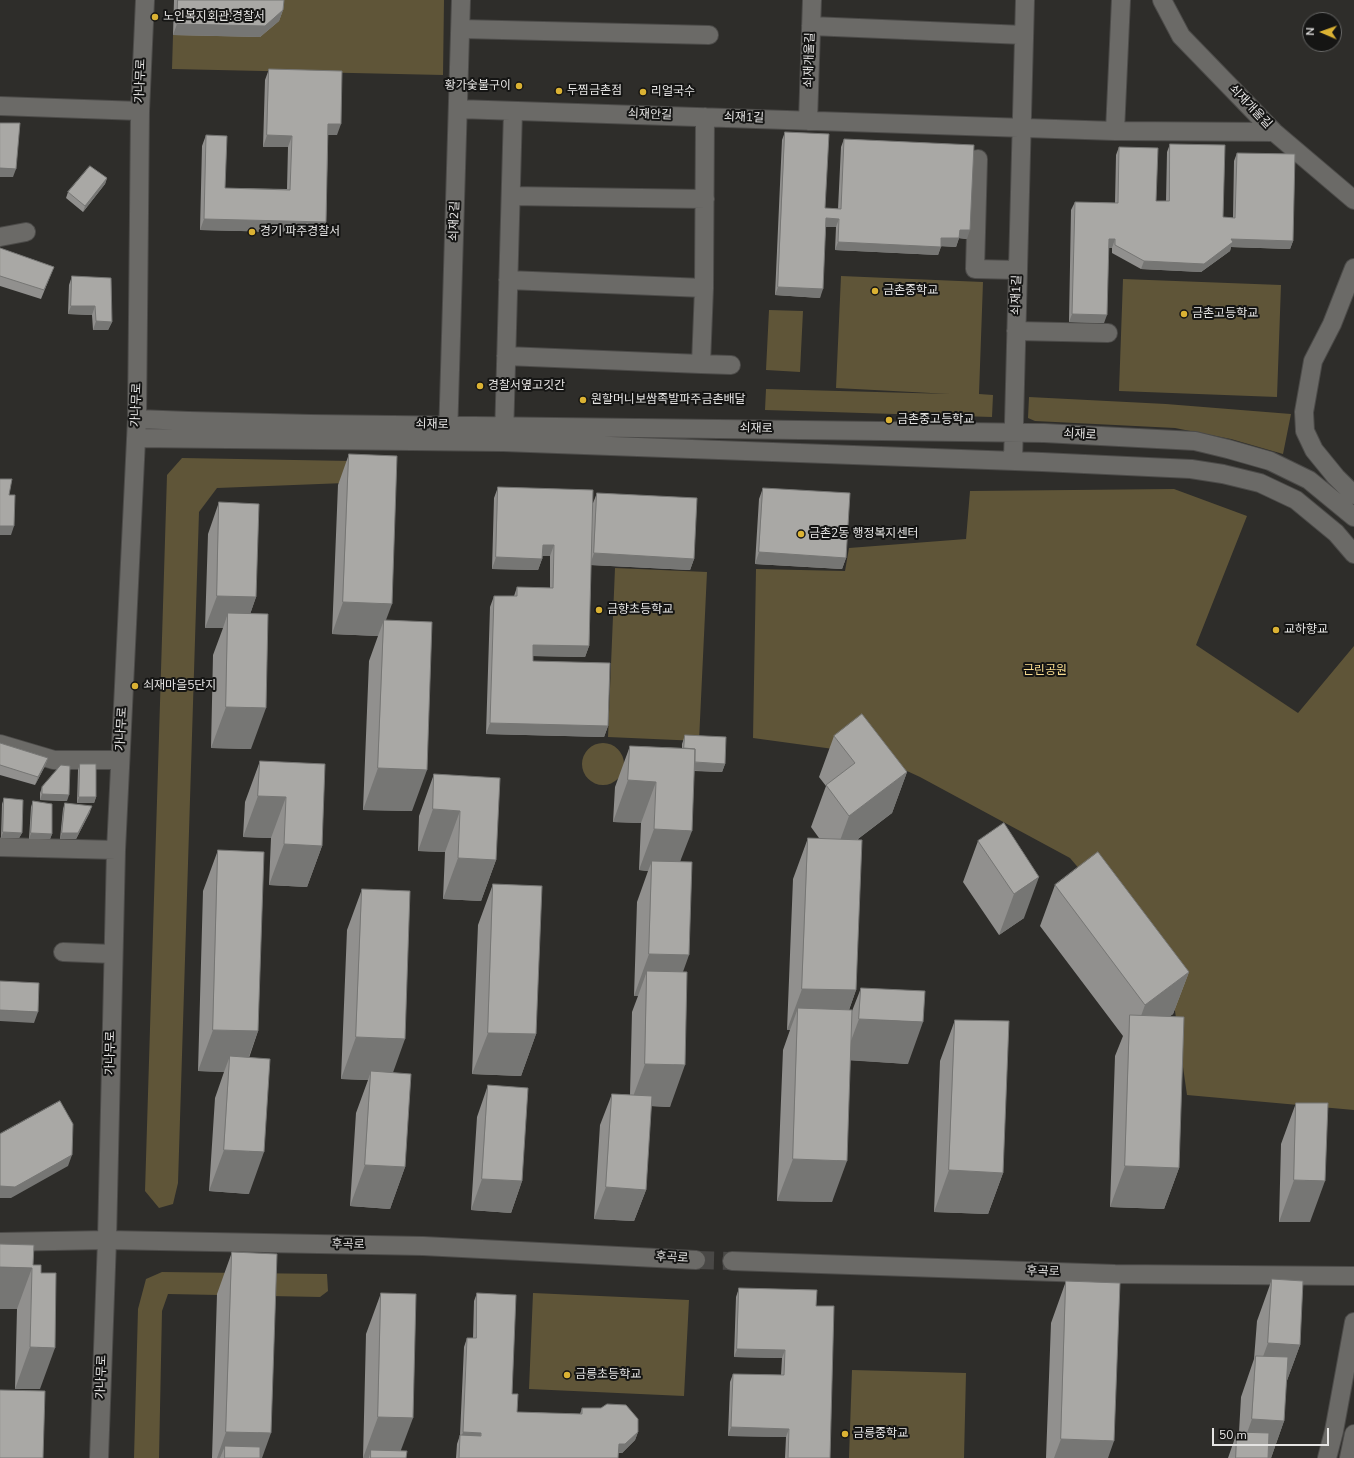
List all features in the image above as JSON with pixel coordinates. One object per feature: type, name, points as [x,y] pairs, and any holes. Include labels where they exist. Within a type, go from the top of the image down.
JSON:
[{"type":"street","name":"가나무로","points":[[99,1458],[107,1240],[116,850],[137,419],[140,111],[145,0]]},
{"type":"street","name":"쇠재2길","points":[[448,434],[461,0]]},
{"type":"street","name":"쇠재개울길","points":[[808,121],[812,0]]},
{"type":"street","name":"쇠재1길","points":[[1013,461],[1025,0]]},
{"type":"street","points":[[1115,132],[1121,0]]},
{"type":"street","name":"쇠재개울길","points":[[1162,0],[1181,36],[1274,132],[1354,200]]},
{"type":"street","points":[[811,26],[1024,35]]},
{"type":"street","points":[[460,29],[709,35]]},
{"type":"street","points":[[0,106],[140,111]]},
{"type":"street","name":"쇠재안길","points":[[458,109],[705,117]]},
{"type":"street","points":[[504,434],[513,111]]},
{"type":"street","points":[[701,364],[704,288],[705,117]]},
{"type":"street","name":"쇠재1길","points":[[705,117],[1021,128]]},
{"type":"street","points":[[1021,128],[1115,132],[1274,132]]},
{"type":"street","points":[[978,159],[975,269],[1018,270]]},
{"type":"street","points":[[511,196],[705,199]]},
{"type":"street","points":[[0,237],[26,232]]},
{"type":"street","points":[[1354,268],[1332,324],[1313,361],[1304,412],[1305,430],[1314,450],[1336,477],[1354,495]]},
{"type":"street","points":[[508,280],[704,288]]},
{"type":"street","points":[[1016,331],[1108,333]]},
{"type":"street","points":[[506,356],[731,365]]},
{"type":"street","name":"쇠재로","points":[[137,419],[448,434]]},
{"type":"street","name":"쇠재로","points":[[504,434],[1044,433],[1195,442],[1228,449],[1270,461],[1309,480],[1354,517]]},
{"type":"street","points":[[136,438],[504,434],[1191,469],[1223,474],[1260,483],[1296,500],[1336,533],[1354,554]]},
{"type":"street","points":[[0,744],[54,760],[116,760]]},
{"type":"street","points":[[0,847],[116,850]]},
{"type":"street","points":[[63,952],[113,954]]},
{"type":"street","name":"후곡로","points":[[0,1242],[107,1240],[431,1246],[696,1260]]},
{"type":"street","name":"후곡로","points":[[732,1261],[1115,1274],[1354,1276]]},
{"type":"street","points":[[1327,1458],[1334,1431],[1354,1322]]},
{"type":"street","points":[[1349,1458],[1354,1434]]},
{"type":"green space","points":[[281,0],[444,0],[443,75],[172,69],[173,35]]},
{"type":"green space","points":[[841,276],[983,282],[979,394],[993,395],[992,417],[765,410],[766,389],[950,394],[836,388]]},
{"type":"green space","points":[[1123,279],[1281,285],[1277,397],[1119,391]]},
{"type":"green space","points":[[769,310],[803,311],[800,372],[766,370]]},
{"type":"green space","points":[[1029,397],[1166,404],[1291,414],[1283,454],[1231,439],[1175,428],[1035,421],[1028,418]]},
{"type":"green space","points":[[182,458],[352,461],[345,483],[217,488],[199,512],[178,1183],[173,1204],[159,1208],[145,1191],[167,475]]},
{"type":"green space","name":"근린공원","points":[[1174,489],[1247,516],[1196,645],[1298,713],[1354,646],[1354,1110],[1187,1095],[1170,976],[1070,858],[920,777],[870,754],[753,738],[756,569],[845,571],[849,548],[966,539],[970,491]]},
{"type":"green space","points":[[615,568],[707,572],[699,741],[608,737]]},
{"type":"green space","points":[[603,743],[618,749],[624,764],[618,779],[603,785],[588,779],[582,764],[588,749]]},
{"type":"green space","points":[[162,1272],[327,1274],[328,1291],[320,1297],[168,1294],[162,1311],[159,1458],[134,1458],[138,1309],[146,1279]]},
{"type":"green space","points":[[533,1293],[689,1300],[684,1396],[529,1389]]},
{"type":"green space","points":[[852,1370],[966,1373],[964,1458],[849,1458]]},
{"type":"building","points":[[178,0],[284,0],[283,10],[265,26],[177,24]]},
{"type":"building","points":[[269,69],[342,71],[341,124],[328,124],[326,222],[204,219],[206,135],[227,136],[225,188],[290,190],[292,136],[267,135]]},
{"type":"building","points":[[0,123],[20,123],[16,169],[0,168]]},
{"type":"building","points":[[785,132],[829,134],[825,208],[841,209],[844,139],[974,145],[970,230],[960,230],[959,238],[941,238],[941,247],[838,242],[839,219],[826,218],[823,289],[778,287]]},
{"type":"building","points":[[1170,144],[1225,145],[1223,217],[1235,218],[1237,153],[1295,154],[1293,241],[1231,239],[1233,242],[1204,264],[1144,261],[1115,245],[1115,239],[1109,239],[1107,315],[1072,314],[1075,202],[1118,203],[1119,147],[1158,148],[1156,201],[1169,201]]},
{"type":"building","points":[[90,166],[107,178],[85,206],[68,192]]},
{"type":"building","points":[[0,248],[54,267],[44,290],[0,276]]},
{"type":"building","points":[[72,276],[111,278],[112,322],[96,321],[95,306],[71,306]]},
{"type":"building","points":[[349,454],[397,456],[392,604],[343,602]]},
{"type":"building","points":[[0,479],[12,479],[9,495],[15,495],[14,526],[0,526]]},
{"type":"building","points":[[498,487],[593,490],[589,646],[533,645],[533,661],[610,663],[608,726],[490,723],[494,596],[517,596],[517,587],[553,588],[554,545],[543,545],[542,559],[496,557]]},
{"type":"building","name":"금촌2동 행정복지센터","points":[[763,488],[850,493],[846,558],[759,552]]},
{"type":"building","points":[[597,493],[697,498],[694,559],[594,553]]},
{"type":"building","points":[[219,502],[259,504],[256,597],[217,596]]},
{"type":"building","points":[[228,613],[268,614],[266,708],[226,707]]},
{"type":"building","points":[[384,620],[432,622],[427,770],[378,768]]},
{"type":"building","points":[[862,714],[907,772],[849,816],[826,785],[855,763],[834,736]]},
{"type":"building","points":[[685,735],[726,737],[725,764],[695,762],[695,749],[684,748]]},
{"type":"building","points":[[0,743],[48,758],[38,777],[0,765]]},
{"type":"building","points":[[630,746],[695,749],[692,831],[654,829],[656,782],[628,780]]},
{"type":"building","points":[[260,761],[325,764],[322,846],[284,844],[286,797],[258,796]]},
{"type":"building","points":[[80,764],[96,764],[96,797],[79,797]]},
{"type":"building","points":[[61,765],[70,766],[69,795],[42,794],[42,787]]},
{"type":"building","points":[[434,774],[500,778],[496,860],[458,858],[460,811],[433,809]]},
{"type":"building","points":[[4,798],[23,800],[22,833],[3,832]]},
{"type":"building","points":[[33,801],[52,804],[52,834],[31,833]]},
{"type":"building","points":[[65,803],[92,806],[78,833],[62,833]]},
{"type":"building","points":[[1004,823],[1039,877],[1014,894],[978,841]]},
{"type":"building","points":[[808,838],[862,840],[856,990],[802,989]]},
{"type":"building","points":[[218,850],[264,852],[258,1031],[213,1030]]},
{"type":"building","points":[[1098,852],[1189,972],[1145,1005],[1055,885]]},
{"type":"building","points":[[652,861],[692,862],[689,955],[649,954]]},
{"type":"building","points":[[493,884],[542,886],[536,1034],[488,1033]]},
{"type":"building","points":[[362,889],[410,891],[405,1039],[356,1037]]},
{"type":"building","points":[[647,971],[687,972],[685,1065],[645,1064]]},
{"type":"building","points":[[0,981],[39,983],[38,1012],[0,1010]]},
{"type":"building","points":[[861,988],[925,991],[923,1022],[859,1019]]},
{"type":"building","points":[[798,1008],[852,1010],[847,1161],[793,1159]]},
{"type":"building","points":[[1130,1015],[1184,1017],[1179,1168],[1125,1166]]},
{"type":"building","points":[[955,1020],[1009,1021],[1003,1173],[949,1170]]},
{"type":"building","points":[[230,1056],[270,1059],[264,1152],[224,1150]]},
{"type":"building","points":[[371,1071],[411,1074],[405,1167],[365,1165]]},
{"type":"building","points":[[488,1085],[528,1088],[522,1181],[482,1179]]},
{"type":"building","points":[[612,1094],[652,1096],[646,1190],[606,1187]]},
{"type":"building","points":[[60,1101],[73,1124],[72,1155],[15,1187],[0,1186],[0,1134]]},
{"type":"building","points":[[1296,1103],[1328,1103],[1325,1181],[1294,1180]]},
{"type":"building","points":[[0,1244],[34,1245],[33,1265],[41,1265],[41,1273],[56,1273],[55,1348],[30,1347],[32,1268],[0,1267]]},
{"type":"building","points":[[232,1252],[277,1254],[271,1433],[226,1432]]},
{"type":"building","points":[[1272,1279],[1303,1281],[1300,1345],[1268,1343]]},
{"type":"building","points":[[1066,1281],[1120,1283],[1114,1441],[1061,1439]]},
{"type":"building","points":[[739,1288],[817,1290],[816,1306],[834,1306],[830,1458],[788,1458],[789,1429],[731,1427],[733,1374],[784,1375],[785,1350],[737,1349]]},
{"type":"building","points":[[381,1293],[416,1294],[413,1418],[378,1417]]},
{"type":"building","points":[[477,1293],[516,1295],[512,1394],[518,1394],[517,1412],[582,1414],[582,1408],[601,1408],[607,1404],[626,1405],[638,1419],[638,1432],[625,1444],[619,1444],[618,1458],[459,1458],[460,1435],[481,1436],[481,1433],[463,1432],[467,1338],[476,1338]]},
{"type":"building","points":[[1256,1356],[1288,1357],[1284,1421],[1252,1419]]},
{"type":"building","points":[[0,1390],[45,1391],[43,1458],[0,1458]]},
{"type":"building","points":[[1237,1432],[1269,1433],[1268,1458],[1236,1458]]},
{"type":"building","points":[[225,1446],[260,1447],[260,1458],[225,1458]]},
{"type":"building","points":[[371,1450],[407,1451],[406,1458],[371,1458]]},
{"type":"tunnel","points":[[696,1260],[732,1261]]},
{"type":"place","name":"노인복지회관.경찰서","points":[[155,17]]},
{"type":"place","name":"황가숯불구이","points":[[519,86]]},
{"type":"place","name":"두찜금촌점","points":[[559,91]]},
{"type":"place","name":"리얼국수","points":[[643,92]]},
{"type":"place","name":"경기 파주경찰서","points":[[252,232]]},
{"type":"place","name":"금촌중학교","points":[[875,291]]},
{"type":"place","name":"금촌고등학교","points":[[1184,314]]},
{"type":"place","name":"경찰서옆고깃간","points":[[480,386]]},
{"type":"place","name":"원할머니보쌈족발파주금촌배달","points":[[583,400]]},
{"type":"place","name":"금촌중고등학교","points":[[889,420]]},
{"type":"place","name":"금촌2동 행정복지센터","points":[[801,534]]},
{"type":"place","name":"금향초등학교","points":[[599,610]]},
{"type":"place","name":"교하향교","points":[[1276,630]]},
{"type":"place","name":"쇠재마을5단지","points":[[135,686]]},
{"type":"place","name":"금릉초등학교","points":[[567,1375]]},
{"type":"place","name":"금릉중학교","points":[[845,1434]]}]
